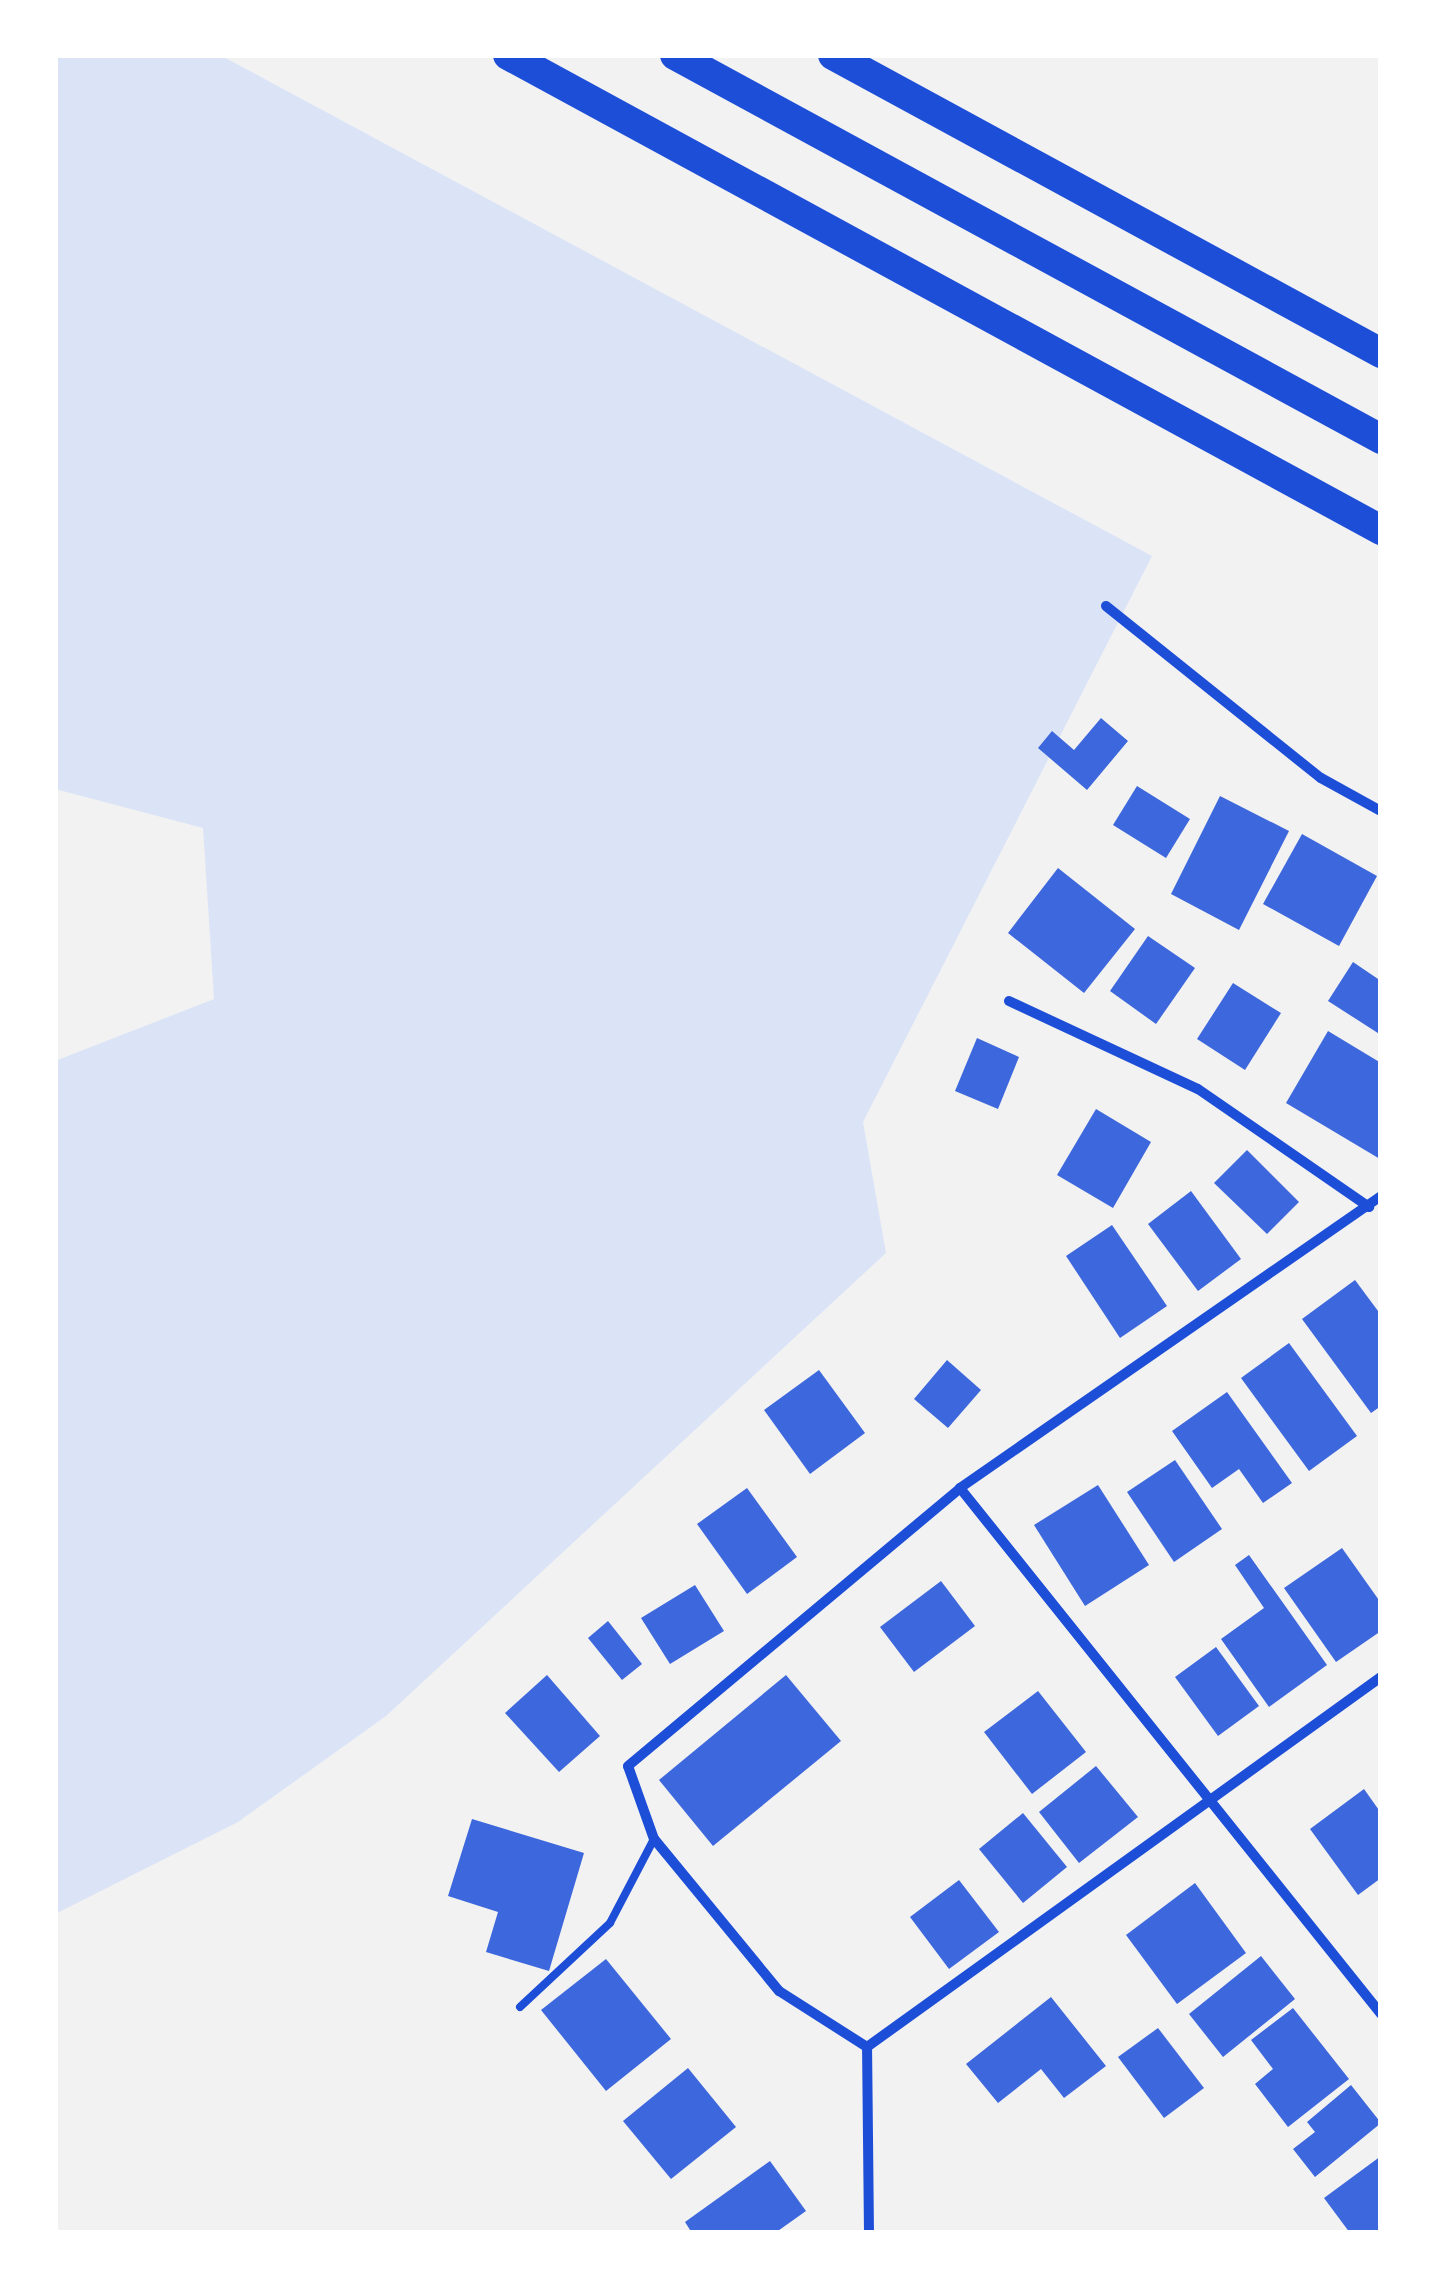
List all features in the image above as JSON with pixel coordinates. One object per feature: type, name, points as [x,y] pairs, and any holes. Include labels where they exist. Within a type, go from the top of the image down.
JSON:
[{"type":"highway","points":[[508,55],[1381,530]]},
{"type":"highway","points":[[675,55],[1381,439]]},
{"type":"highway","points":[[833,55],[1381,353]]},
{"type":"street","points":[[1106,606],[1321,778],[1381,811]]},
{"type":"street","points":[[1008,1002],[1198,1090],[1369,1206]]},
{"type":"street","points":[[867,2047],[779,1992],[654,1839],[628,1766],[960,1488],[1381,1196]]},
{"type":"street","points":[[960,1488],[1381,2014]]},
{"type":"street","points":[[867,2047],[1205,1798],[1381,1678]]},
{"type":"street","points":[[867,2047],[869,2233]]},
{"type":"lane","points":[[520,2008],[610,1922],[654,1839]]},
{"type":"shaded area","points":[[55,55],[220,55],[1152,556],[863,1122],[886,1253],[386,1716],[238,1822],[55,1914],[55,1061],[214,999],[203,828],[55,789]]},
{"type":"building","points":[[1101,718],[1128,741],[1087,790],[1038,748],[1052,731],[1074,750]]},
{"type":"building","points":[[1137,786],[1190,819],[1166,858],[1113,825]]},
{"type":"building","points":[[1220,796],[1289,831],[1239,930],[1171,894]]},
{"type":"building","points":[[1302,834],[1377,876],[1339,946],[1263,904]]},
{"type":"building","points":[[1058,868],[1135,929],[1084,993],[1008,933]]},
{"type":"building","points":[[1148,936],[1195,968],[1156,1024],[1110,991]]},
{"type":"building","points":[[1353,962],[1381,981],[1381,1035],[1328,1001]]},
{"type":"building","points":[[1233,983],[1281,1013],[1245,1070],[1197,1039]]},
{"type":"building","points":[[1328,1031],[1381,1063],[1380,1159],[1286,1103]]},
{"type":"building","points":[[977,1038],[1019,1057],[998,1109],[955,1091]]},
{"type":"building","points":[[1096,1109],[1151,1142],[1113,1208],[1057,1175]]},
{"type":"building","points":[[1247,1150],[1299,1202],[1267,1234],[1214,1183]]},
{"type":"building","points":[[1191,1191],[1241,1259],[1198,1291],[1148,1224]]},
{"type":"building","points":[[1112,1225],[1167,1306],[1120,1338],[1066,1256]]},
{"type":"building","points":[[1355,1280],[1381,1315],[1381,1406],[1371,1413],[1302,1319]]},
{"type":"building","points":[[1289,1343],[1357,1436],[1309,1471],[1241,1378]]},
{"type":"building","points":[[947,1360],[981,1390],[948,1428],[914,1399]]},
{"type":"building","points":[[819,1370],[865,1433],[810,1474],[764,1410]]},
{"type":"building","points":[[1227,1392],[1292,1483],[1263,1503],[1239,1469],[1212,1488],[1172,1431]]},
{"type":"building","points":[[1175,1460],[1222,1529],[1174,1562],[1127,1492]]},
{"type":"building","points":[[1098,1485],[1149,1565],[1085,1606],[1034,1525]]},
{"type":"building","points":[[747,1488],[797,1557],[747,1594],[697,1524]]},
{"type":"building","points":[[1342,1548],[1381,1603],[1381,1631],[1336,1662],[1284,1588]]},
{"type":"building","points":[[1249,1555],[1327,1665],[1269,1707],[1221,1639],[1264,1608],[1235,1565]]},
{"type":"building","points":[[941,1581],[975,1626],[914,1672],[880,1627]]},
{"type":"building","points":[[695,1585],[724,1631],[670,1664],[641,1618]]},
{"type":"building","points":[[608,1621],[642,1664],[622,1680],[588,1638]]},
{"type":"building","points":[[1216,1647],[1259,1706],[1218,1736],[1175,1677]]},
{"type":"building","points":[[547,1675],[600,1736],[559,1772],[505,1713]]},
{"type":"building","points":[[786,1675],[841,1741],[713,1846],[659,1780]]},
{"type":"building","points":[[1038,1691],[1086,1752],[1032,1794],[984,1732]]},
{"type":"building","points":[[1096,1766],[1138,1817],[1079,1863],[1039,1812]]},
{"type":"building","points":[[1364,1789],[1381,1813],[1381,1878],[1358,1895],[1310,1829]]},
{"type":"building","points":[[1023,1813],[1067,1867],[1023,1903],[979,1849]]},
{"type":"building","points":[[472,1819],[584,1853],[549,1971],[486,1952],[498,1912],[448,1896]]},
{"type":"building","points":[[959,1880],[999,1932],[949,1969],[910,1917]]},
{"type":"building","points":[[1195,1883],[1246,1953],[1177,2004],[1126,1935]]},
{"type":"building","points":[[1261,1956],[1295,1999],[1223,2057],[1189,2014]]},
{"type":"building","points":[[606,1959],[671,2039],[606,2091],[541,2010]]},
{"type":"building","points":[[1051,1997],[1106,2066],[1064,2098],[1041,2069],[998,2103],[966,2064]]},
{"type":"building","points":[[1293,2008],[1349,2079],[1288,2127],[1255,2084],[1273,2069],[1251,2040]]},
{"type":"building","points":[[1158,2028],[1204,2088],[1164,2118],[1118,2057]]},
{"type":"building","points":[[688,2068],[736,2127],[671,2179],[623,2121]]},
{"type":"building","points":[[1351,2085],[1381,2123],[1315,2177],[1293,2149],[1315,2132],[1307,2122]]},
{"type":"building","points":[[1381,2156],[1381,2233],[1350,2233],[1324,2198]]},
{"type":"building","points":[[770,2161],[806,2211],[775,2233],[692,2233],[685,2222]]}]
